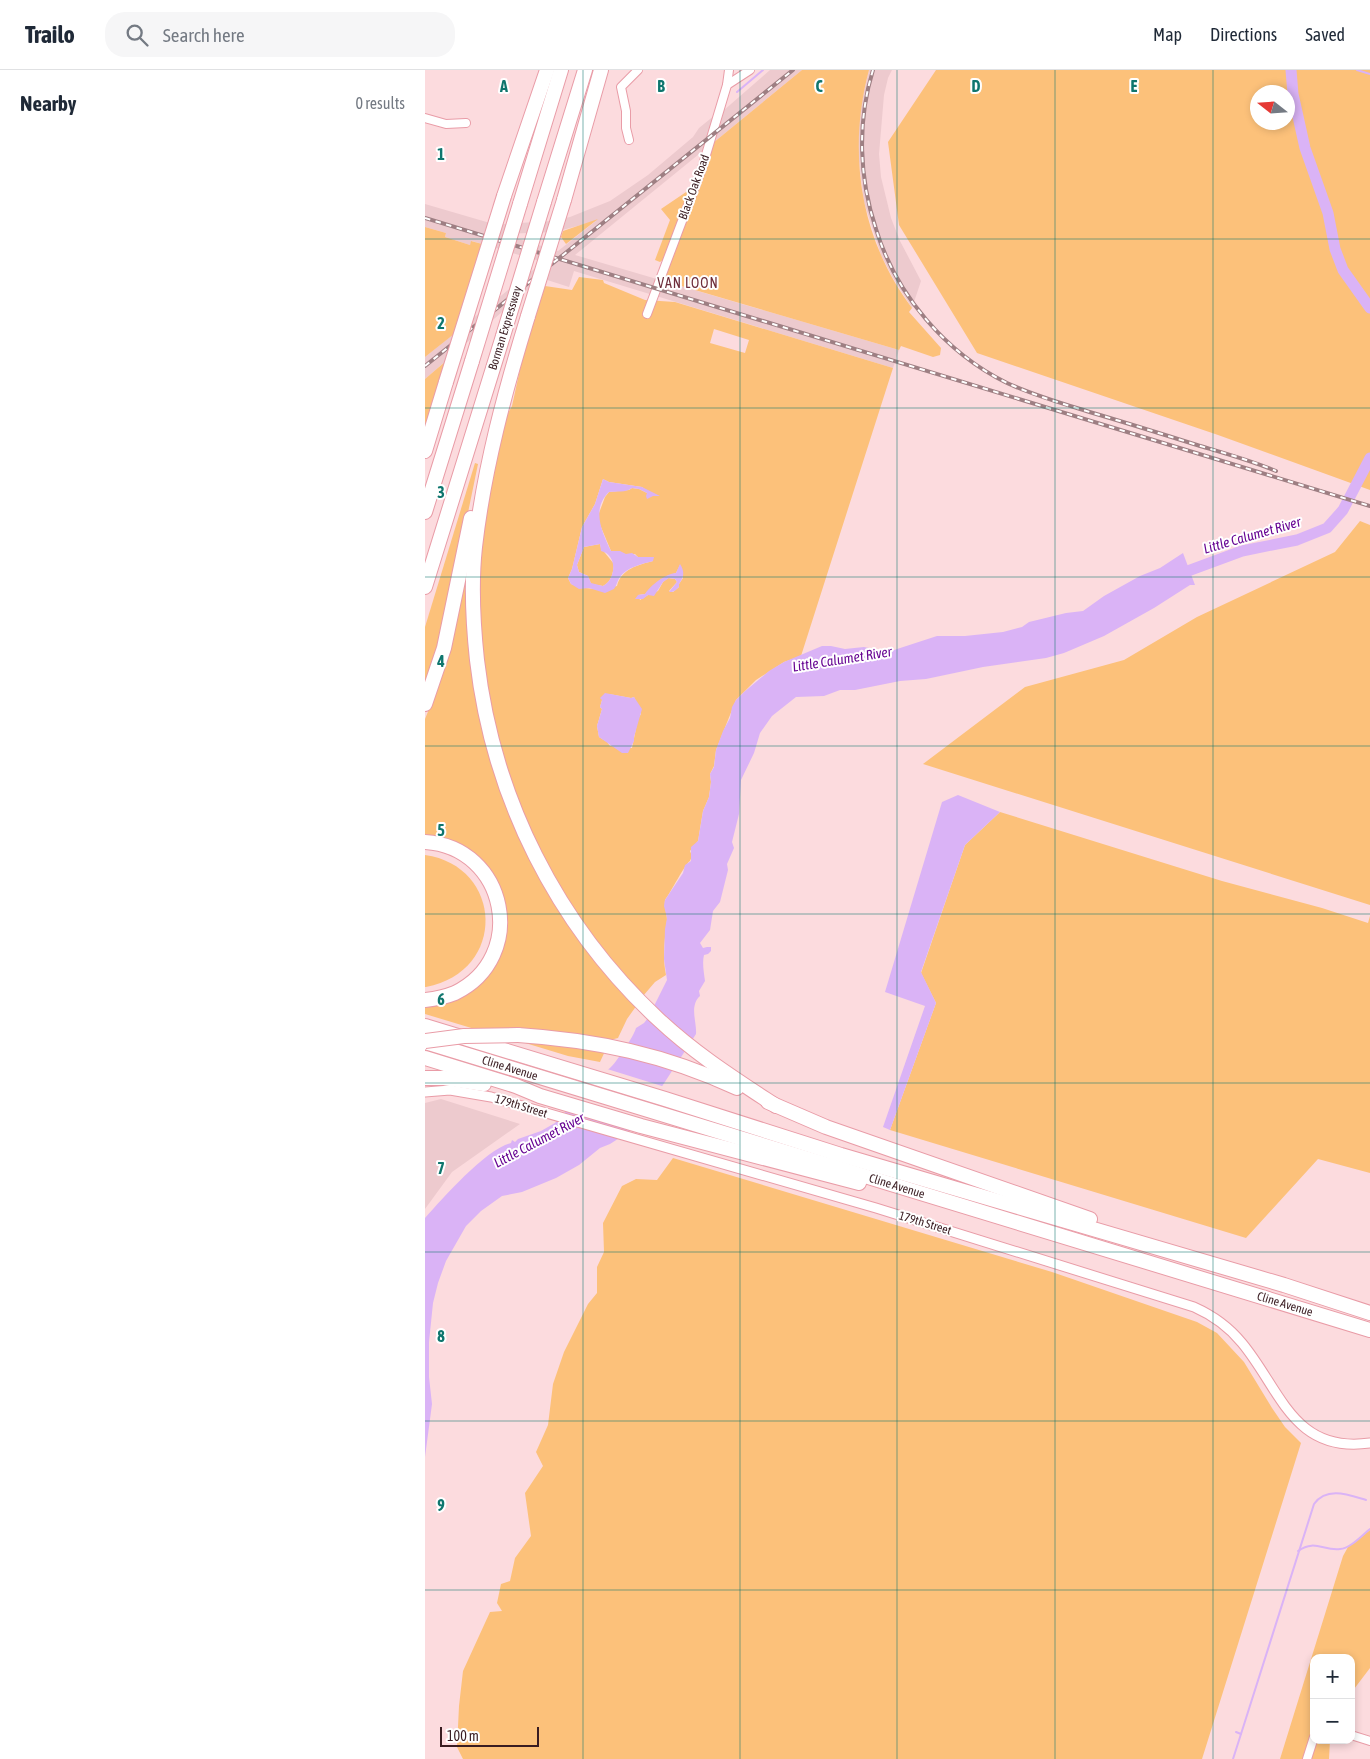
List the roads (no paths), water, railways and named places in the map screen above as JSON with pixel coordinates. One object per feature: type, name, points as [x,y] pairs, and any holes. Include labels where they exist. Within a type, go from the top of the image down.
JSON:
[{"type":"highway","points":[[425,451],[504,196],[547,70]]},
{"type":"highway","name":"Borman Expressway","points":[[425,512],[561,70]]},
{"type":"highway","name":"Borman Expressway","points":[[425,587],[585,70]]},
{"type":"highway","points":[[425,704],[444,648],[480,478],[601,70]]},
{"type":"highway","points":[[499,415],[481,506],[475,548],[473,594],[478,670],[497,760],[511,801],[529,845],[548,881],[588,942],[637,998],[669,1029],[704,1057],[776,1106]]},
{"type":"highway","points":[[425,842],[447,846],[472,860],[490,881],[498,898],[501,915],[497,946],[479,977],[453,994],[425,1000]]},
{"type":"highway","name":"Cline Avenue","points":[[425,1026],[665,1098],[841,1155],[1370,1312]]},
{"type":"highway","points":[[425,1041],[465,1036],[519,1035],[602,1044],[655,1057],[696,1071],[826,1127],[1103,1224],[1138,1243]]},
{"type":"highway","name":"Cline Avenue","points":[[425,1041],[1370,1330]]},
{"type":"highway","points":[[425,1058],[516,1086],[565,1104],[641,1126],[871,1187],[955,1204]]},
{"type":"highway","points":[[425,1078],[444,1078],[474,1082],[508,1091],[540,1096]]},
{"type":"street","points":[[629,140],[621,87],[638,70]]},
{"type":"street","name":"Black Oak Road","points":[[647,314],[702,168],[727,85],[729,70]]},
{"type":"street","points":[[727,85],[750,70]]},
{"type":"street","points":[[425,118],[446,124],[466,123]]},
{"type":"street","name":"179th Street","points":[[425,1092],[450,1090],[478,1093],[876,1208],[1194,1307],[1217,1319],[1236,1336],[1249,1352],[1286,1410],[1302,1427],[1316,1436],[1331,1442],[1347,1445],[1370,1444]]},
{"type":"street","points":[[1355,1736],[1370,1741]]},
{"type":"street","points":[[1307,1759],[1312,1744]]},
{"type":"water","points":[[603,479],[609,482],[642,487],[660,496],[653,496],[647,499],[647,493],[632,488],[630,490],[609,492],[600,506],[600,521],[611,551],[620,551],[626,554],[632,553],[638,557],[654,557],[653,561],[635,566],[627,571],[620,577],[614,589],[605,593],[589,588],[579,589],[571,584],[568,578],[582,527],[595,504]],"holes":[[[600,544],[601,551],[607,553],[613,562],[611,578],[603,586],[591,583],[588,576],[579,572],[577,565],[584,547]]]},
{"type":"water","points":[[1183,553],[1195,585],[1190,585],[1104,636],[1064,653],[1046,658],[983,667],[926,679],[900,681],[855,690],[840,690],[824,696],[796,697],[772,716],[760,733],[754,753],[741,780],[739,814],[732,842],[734,848],[727,864],[728,870],[720,902],[713,911],[710,930],[700,943],[703,948],[711,947],[711,951],[704,955],[705,981],[699,991],[700,996],[694,1009],[696,1034],[635,1128],[600,1148],[579,1165],[556,1178],[522,1192],[502,1196],[481,1211],[466,1226],[446,1261],[433,1303],[429,1342],[429,1377],[432,1404],[425,1457],[425,1218],[465,1175],[490,1154],[511,1143],[512,1140],[515,1142],[555,1123],[603,1072],[613,1065],[636,1028],[648,1018],[667,980],[664,959],[667,918],[664,906],[665,900],[683,873],[685,865],[691,861],[691,847],[698,841],[703,811],[709,797],[710,774],[714,767],[716,750],[736,700],[769,671],[784,662],[822,646],[845,649],[864,647],[891,651],[937,636],[965,636],[1003,632],[1022,627],[1029,622],[1083,611],[1104,596],[1140,576],[1160,568]]},
{"type":"water","points":[[680,564],[683,574],[679,587],[676,590],[669,592],[677,582],[675,579],[669,578],[663,582],[654,596],[648,595],[643,599],[635,599],[638,595],[645,594],[663,578],[676,573]]},
{"type":"water","points":[[605,693],[634,697],[642,709],[634,741],[628,753],[622,753],[599,737],[597,726],[602,709],[600,707],[602,700],[600,698]]},
{"type":"water","points":[[958,795],[1000,812],[965,845],[921,972],[936,1003],[890,1130],[883,1127],[925,1006],[885,992],[942,802]]},
{"type":"waterway","points":[[737,92],[763,70]]},
{"type":"waterway","name":"Little Calumet River","points":[[1291,70],[1293,94],[1305,148],[1328,213],[1335,249],[1343,270],[1370,308]]},
{"type":"waterway","points":[[1357,70],[1370,74]]},
{"type":"waterway","name":"Little Calumet River","points":[[1177,575],[1242,551],[1297,540],[1327,528],[1343,510],[1370,458]]},
{"type":"waterway","points":[[1236,1732],[1241,1734],[1314,1504],[1325,1495],[1339,1493],[1366,1500]]},
{"type":"waterway","points":[[1298,1551],[1309,1546],[1334,1549],[1344,1548],[1370,1529]]},
{"type":"waterway","points":[[1233,1759],[1241,1734]]},
{"type":"railway","points":[[425,366],[793,70]]},
{"type":"railway","points":[[873,70],[864,110],[862,130],[863,170],[870,210],[885,253],[896,277],[926,320],[944,338],[964,356],[985,370],[1007,383],[1028,392],[1256,463],[1276,471]]},
{"type":"railway","points":[[425,218],[1370,506]]},
{"type":"district","name":"VAN LOON","points":[[688,283]]}]
